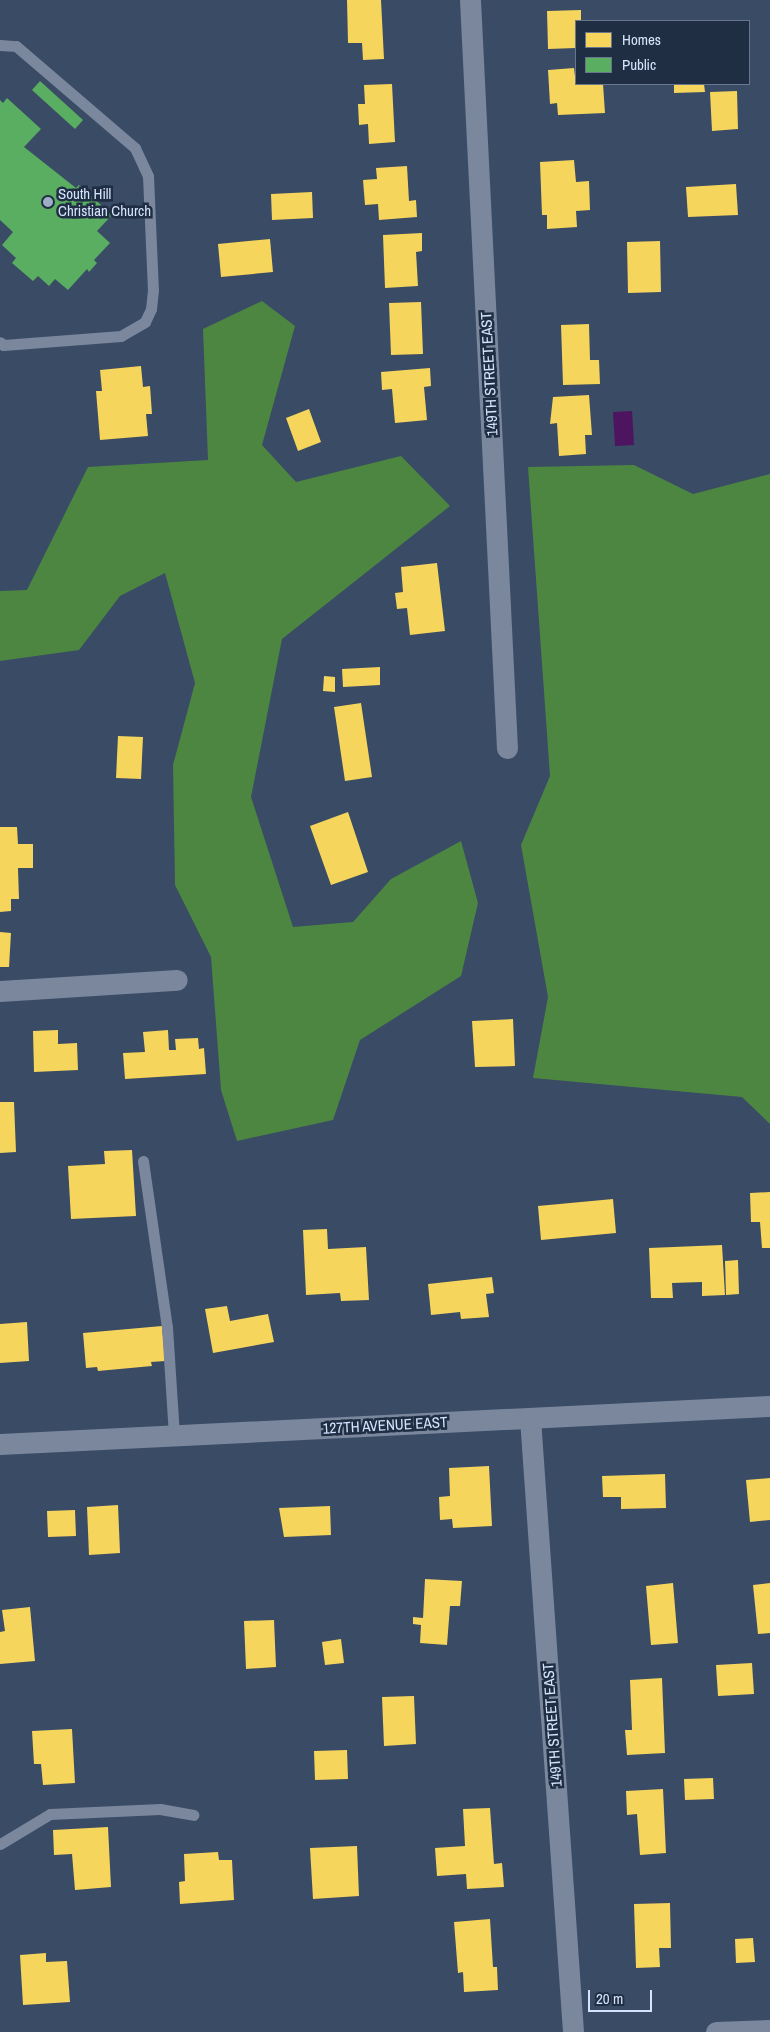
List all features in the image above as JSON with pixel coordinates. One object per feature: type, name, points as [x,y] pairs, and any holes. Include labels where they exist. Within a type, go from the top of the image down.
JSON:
[{"type":"street","name":"149TH STREET EAST","points":[[470,0],[507,748]]},
{"type":"street","points":[[0,991],[176,980]]},
{"type":"street","name":"127TH AVENUE EAST","points":[[0,1444],[770,1406]]},
{"type":"street","name":"149TH STREET EAST","points":[[530,1418],[573,2032]]},
{"type":"street","points":[[716,2032],[770,2030]]},
{"type":"lane","points":[[0,45],[16,46],[135,148],[148,176],[153,290],[151,308],[145,322],[121,336],[3,345],[0,342]]},
{"type":"lane","points":[[143,1161],[167,1327],[174,1435]]},
{"type":"lane","points":[[0,1844],[50,1814],[160,1809],[193,1815]]},
{"type":"green space","points":[[262,301],[295,326],[262,445],[296,482],[401,456],[450,506],[282,639],[251,797],[293,927],[353,922],[391,879],[461,841],[478,903],[461,976],[360,1040],[333,1120],[237,1141],[221,1090],[211,957],[175,885],[173,765],[195,683],[165,573],[120,596],[79,650],[0,661],[0,591],[27,590],[88,467],[208,460],[203,329]]},
{"type":"green space","points":[[634,465],[693,494],[770,474],[770,1124],[742,1097],[533,1078],[548,997],[521,845],[550,776],[528,467]]},
{"type":"shaded area","points":[[632,411],[634,445],[615,446],[613,412]]},
{"type":"building: Homes","points":[[347,0],[381,0],[384,59],[363,60],[362,43],[348,43]]},
{"type":"building: Homes","points":[[581,10],[581,20],[575,20],[575,48],[548,49],[547,11]]},
{"type":"building: Homes","points":[[574,68],[575,85],[603,85],[605,113],[558,115],[557,103],[550,104],[548,70]]},
{"type":"building: Homes","points":[[392,84],[395,142],[369,144],[368,124],[359,125],[358,104],[365,104],[364,85]]},
{"type":"building: Homes","points":[[674,85],[704,85],[705,92],[674,93]]},
{"type":"building: Homes","points":[[737,91],[738,129],[712,131],[710,92]]},
{"type":"building: Homes","points":[[574,160],[576,182],[589,181],[590,210],[576,211],[577,227],[547,229],[547,215],[542,215],[540,162]]},
{"type":"building: Homes","points":[[407,166],[409,201],[416,200],[417,217],[379,220],[378,204],[365,205],[363,180],[377,179],[376,168]]},
{"type":"building: Homes","points":[[736,184],[738,215],[688,217],[686,187]]},
{"type":"building: Homes","points":[[312,192],[313,218],[272,220],[271,194]]},
{"type":"building: Homes","points":[[422,233],[422,251],[416,252],[418,286],[385,288],[383,235]]},
{"type":"building: Homes","points":[[270,239],[273,272],[221,277],[218,244]]},
{"type":"building: Homes","points":[[660,241],[661,292],[628,293],[627,242]]},
{"type":"building: Homes","points":[[421,302],[423,354],[391,355],[389,303]]},
{"type":"building: Homes","points":[[589,324],[590,360],[599,360],[600,384],[563,385],[561,325]]},
{"type":"building: Homes","points":[[141,366],[143,387],[150,386],[152,414],[146,414],[148,436],[100,440],[96,391],[102,391],[100,370]]},
{"type":"building: Homes","points":[[430,368],[431,386],[424,387],[427,420],[395,423],[392,389],[382,390],[381,372]]},
{"type":"building: Homes","points":[[589,395],[592,435],[585,435],[586,454],[559,456],[557,423],[550,424],[553,397]]},
{"type":"building: Homes","points":[[309,409],[321,442],[298,451],[286,418]]},
{"type":"building: Homes","points":[[437,563],[445,631],[410,635],[407,608],[397,609],[395,593],[403,592],[401,567]]},
{"type":"building: Homes","points":[[380,667],[380,685],[343,687],[342,669]]},
{"type":"building: Homes","points":[[324,676],[335,677],[335,692],[323,691]]},
{"type":"building: Homes","points":[[361,703],[372,777],[345,781],[334,707]]},
{"type":"building: Homes","points":[[118,736],[143,737],[141,779],[116,778]]},
{"type":"building: Homes","points":[[348,812],[368,872],[331,885],[310,826]]},
{"type":"building: Homes","points":[[0,827],[17,827],[18,844],[33,844],[33,868],[18,868],[19,899],[11,899],[11,911],[0,912]]},
{"type":"building: Homes","points":[[0,932],[11,933],[9,967],[0,967]]},
{"type":"building: Homes","points":[[513,1019],[515,1066],[475,1067],[472,1021]]},
{"type":"building: Homes","points":[[58,1030],[58,1044],[77,1043],[78,1070],[34,1072],[33,1031]]},
{"type":"building: Homes","points":[[168,1030],[169,1050],[176,1050],[175,1039],[198,1038],[199,1049],[204,1048],[206,1074],[125,1079],[123,1053],[145,1052],[143,1032]]},
{"type":"building: Homes","points":[[0,1102],[14,1102],[16,1152],[0,1153]]},
{"type":"building: Homes","points":[[132,1150],[136,1216],[71,1219],[68,1166],[105,1164],[104,1151]]},
{"type":"building: Homes","points":[[770,1192],[770,1248],[762,1248],[760,1222],[751,1222],[750,1193]]},
{"type":"building: Homes","points":[[613,1199],[616,1233],[541,1240],[538,1206]]},
{"type":"building: Homes","points":[[327,1229],[328,1249],[366,1247],[369,1300],[341,1301],[340,1293],[306,1295],[303,1230]]},
{"type":"building: Homes","points":[[722,1245],[725,1295],[702,1296],[702,1282],[672,1283],[673,1298],[651,1298],[649,1248]]},
{"type":"building: Homes","points":[[738,1260],[739,1294],[726,1295],[725,1261]]},
{"type":"building: Homes","points":[[492,1277],[494,1293],[486,1294],[489,1317],[461,1319],[460,1312],[431,1315],[428,1284]]},
{"type":"building: Homes","points":[[227,1306],[230,1321],[268,1314],[274,1342],[213,1353],[205,1309]]},
{"type":"building: Homes","points":[[27,1322],[29,1361],[0,1363],[0,1324]]},
{"type":"building: Homes","points":[[162,1326],[165,1361],[151,1362],[152,1366],[98,1371],[97,1367],[86,1368],[83,1333]]},
{"type":"building: Homes","points":[[489,1466],[492,1526],[453,1528],[452,1519],[440,1520],[439,1497],[450,1496],[449,1468]]},
{"type":"building: Homes","points":[[665,1474],[666,1508],[621,1509],[621,1497],[603,1497],[602,1476]]},
{"type":"building: Homes","points":[[770,1478],[770,1520],[750,1522],[746,1480]]},
{"type":"building: Homes","points":[[118,1505],[120,1553],[89,1555],[87,1507]]},
{"type":"building: Homes","points":[[330,1506],[331,1535],[284,1537],[279,1508]]},
{"type":"building: Homes","points":[[75,1510],[76,1536],[48,1537],[47,1511]]},
{"type":"building: Homes","points":[[425,1579],[462,1581],[460,1606],[450,1606],[447,1645],[420,1643],[421,1625],[413,1624],[413,1617],[423,1618]]},
{"type":"building: Homes","points":[[673,1583],[678,1643],[651,1645],[646,1586]]},
{"type":"building: Homes","points":[[770,1583],[770,1633],[758,1634],[753,1585]]},
{"type":"building: Homes","points":[[30,1607],[35,1661],[0,1664],[0,1632],[5,1631],[2,1610]]},
{"type":"building: Homes","points":[[274,1620],[276,1667],[246,1669],[244,1621]]},
{"type":"building: Homes","points":[[341,1639],[344,1663],[325,1665],[322,1642]]},
{"type":"building: Homes","points":[[752,1663],[754,1694],[718,1696],[716,1665]]},
{"type":"building: Homes","points":[[662,1678],[665,1753],[627,1755],[625,1730],[632,1730],[630,1680]]},
{"type":"building: Homes","points":[[414,1696],[416,1744],[384,1746],[382,1697]]},
{"type":"building: Homes","points":[[72,1729],[75,1783],[43,1785],[41,1764],[34,1764],[32,1731]]},
{"type":"building: Homes","points":[[347,1750],[348,1779],[315,1780],[314,1751]]},
{"type":"building: Homes","points":[[713,1778],[714,1799],[685,1800],[684,1779]]},
{"type":"building: Homes","points":[[663,1789],[666,1853],[640,1855],[637,1814],[627,1815],[626,1791]]},
{"type":"building: Homes","points":[[490,1808],[494,1864],[502,1863],[504,1887],[467,1889],[466,1874],[437,1876],[435,1848],[465,1846],[463,1809]]},
{"type":"building: Homes","points":[[108,1827],[111,1887],[75,1890],[72,1854],[54,1855],[53,1830]]},
{"type":"building: Homes","points":[[357,1846],[359,1896],[313,1899],[310,1848]]},
{"type":"building: Homes","points":[[218,1852],[219,1860],[232,1860],[234,1900],[180,1904],[179,1882],[185,1881],[184,1854]]},
{"type":"building: Homes","points":[[670,1903],[671,1948],[659,1948],[660,1967],[636,1968],[634,1904]]},
{"type":"building: Homes","points":[[490,1919],[493,1967],[497,1967],[498,1990],[464,1992],[463,1972],[458,1973],[454,1922]]},
{"type":"building: Homes","points":[[753,1938],[755,1962],[736,1963],[735,1939]]},
{"type":"building: Homes","points":[[46,1953],[46,1962],[67,1961],[70,2002],[23,2005],[20,1955]]},
{"type":"building: Public","points":[[40,81],[83,120],[75,129],[32,90]]},
{"type":"building: Public","name":"South Hill Christian Church","points":[[7,98],[41,129],[24,147],[76,188],[79,185],[112,215],[97,231],[110,243],[94,260],[97,263],[89,272],[87,269],[68,290],[55,279],[49,286],[38,276],[33,281],[12,263],[16,258],[2,245],[13,232],[0,220],[0,100],[3,103]]},
{"type":"place","name":"South Hill Christian Church","points":[[48,202]]}]
